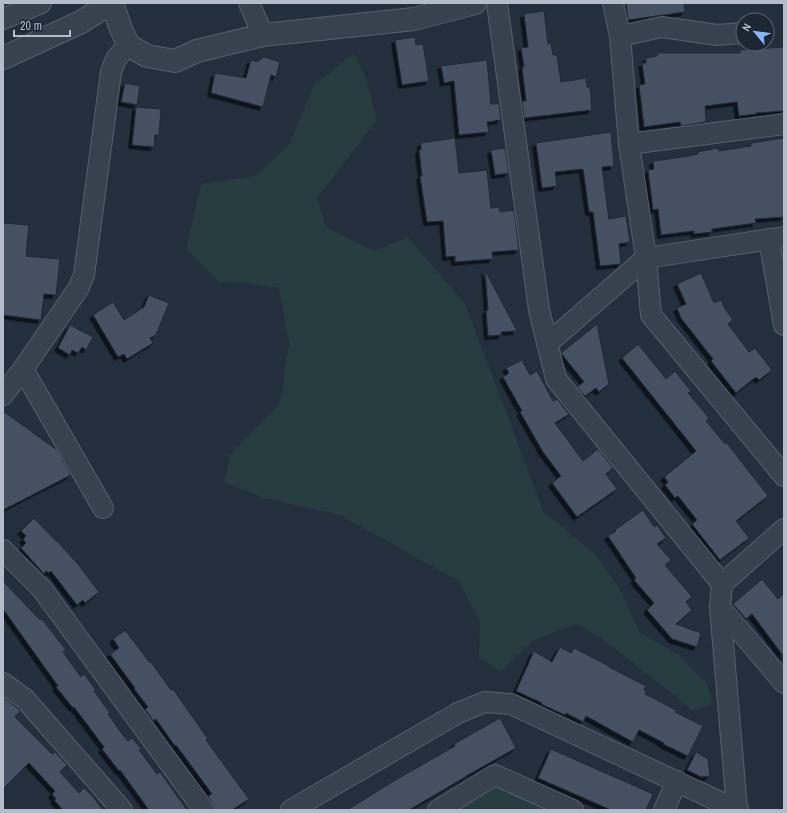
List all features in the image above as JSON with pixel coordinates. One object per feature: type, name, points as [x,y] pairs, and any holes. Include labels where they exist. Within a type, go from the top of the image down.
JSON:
[{"type":"street","points":[[3,19],[40,3]]},
{"type":"street","points":[[3,58],[81,22],[112,3],[128,44],[147,56],[175,61],[197,51],[263,36],[414,19],[475,3]]},
{"type":"street","points":[[249,3],[263,36]]},
{"type":"street","points":[[498,3],[539,310],[556,379],[722,584]]},
{"type":"street","points":[[613,3],[620,36],[629,144],[646,258],[651,316],[784,476]]},
{"type":"street","points":[[620,36],[662,27],[717,36],[735,34]]},
{"type":"street","points":[[3,395],[24,369],[78,289],[84,275],[111,72],[116,59],[128,44]]},
{"type":"street","points":[[629,144],[784,124]]},
{"type":"street","points":[[547,344],[646,258],[776,238],[784,325]]},
{"type":"street","points":[[24,369],[103,508]]},
{"type":"street","points":[[737,810],[720,607],[722,584],[784,529]]},
{"type":"street","points":[[3,550],[42,590],[204,810]]},
{"type":"street","points":[[720,607],[784,683]]},
{"type":"street","points":[[3,683],[25,699],[122,810]]},
{"type":"street","points":[[291,810],[458,713],[484,702],[510,704],[737,810]]},
{"type":"street","points":[[438,810],[495,775],[573,810]]},
{"type":"street","points":[[664,810],[677,781]]},
{"type":"green space","points":[[354,53],[366,78],[377,120],[317,198],[326,227],[374,251],[408,237],[465,304],[543,511],[596,555],[620,589],[639,632],[678,654],[707,684],[713,704],[694,711],[600,637],[577,624],[534,640],[501,671],[479,658],[480,622],[459,581],[340,515],[264,498],[224,482],[230,455],[280,403],[289,344],[279,288],[245,283],[219,282],[186,249],[201,184],[256,176],[290,143],[314,85]]},
{"type":"green space","points":[[496,785],[551,810],[454,810]]},
{"type":"building","points":[[626,3],[684,3],[685,12],[628,20]]},
{"type":"building","points":[[544,11],[548,44],[551,43],[553,55],[557,55],[561,82],[586,78],[587,87],[590,87],[592,110],[524,118],[522,101],[526,101],[522,67],[524,67],[521,48],[528,47],[524,14]]},
{"type":"building","points":[[415,37],[416,45],[423,44],[429,81],[402,85],[395,40]]},
{"type":"building","points":[[784,47],[784,111],[739,116],[737,102],[705,106],[706,122],[681,126],[680,122],[644,127],[639,85],[645,84],[642,63],[646,63],[646,58],[657,56],[657,53],[775,52],[775,48]]},
{"type":"building","points":[[264,57],[280,62],[276,77],[271,75],[263,107],[211,93],[215,73],[246,78],[251,60],[257,62]]},
{"type":"building","points":[[487,60],[491,104],[499,104],[501,120],[487,122],[489,132],[459,135],[454,81],[444,83],[441,66]]},
{"type":"building","points":[[125,83],[140,86],[137,105],[121,102]]},
{"type":"building","points":[[136,107],[161,109],[159,135],[155,135],[154,147],[132,145]]},
{"type":"building","points":[[611,132],[614,166],[602,167],[609,219],[626,216],[630,242],[619,244],[621,264],[600,266],[593,212],[589,212],[583,169],[555,172],[557,186],[542,188],[536,143]]},
{"type":"building","points":[[455,138],[459,173],[487,170],[491,208],[499,207],[500,212],[514,210],[519,250],[492,252],[493,259],[455,262],[455,256],[446,257],[443,221],[427,222],[420,176],[422,176],[419,150],[421,150],[421,143]]},
{"type":"building","points":[[784,138],[784,217],[755,219],[756,223],[712,229],[712,232],[694,234],[694,231],[661,235],[658,209],[653,210],[648,170],[654,169],[653,161],[698,154],[698,152],[718,148],[719,151],[751,146],[751,143]]},
{"type":"building","points":[[505,148],[509,173],[495,175],[491,150]]},
{"type":"building","points":[[3,223],[29,225],[26,256],[60,259],[56,295],[44,294],[41,320],[3,315]]},
{"type":"building","points":[[485,270],[517,331],[501,332],[502,335],[488,336]]},
{"type":"building","points":[[701,273],[714,303],[721,300],[725,309],[733,320],[728,324],[749,352],[755,348],[772,370],[759,380],[756,377],[736,393],[711,361],[713,359],[681,318],[677,308],[686,304],[677,284]]},
{"type":"building","points":[[149,295],[169,303],[156,335],[150,338],[153,343],[127,359],[124,354],[118,357],[93,315],[113,302],[124,320],[144,307]]},
{"type":"building","points":[[597,324],[609,384],[599,392],[596,388],[585,396],[577,387],[584,382],[561,353]]},
{"type":"building","points":[[70,325],[93,337],[86,350],[82,347],[78,353],[72,350],[70,355],[58,348]]},
{"type":"building","points":[[638,344],[666,379],[675,371],[691,391],[688,393],[709,418],[706,421],[725,444],[726,442],[768,496],[736,521],[749,538],[720,560],[692,524],[697,520],[678,496],[675,498],[665,485],[668,482],[664,477],[696,451],[622,358]]},
{"type":"building","points":[[522,360],[530,375],[537,371],[553,401],[557,399],[569,414],[555,423],[583,461],[598,449],[613,468],[606,474],[617,489],[577,517],[552,483],[561,476],[543,452],[520,412],[522,411],[503,377],[509,373],[506,368]]},
{"type":"building","points":[[3,411],[57,450],[71,475],[3,510]]},
{"type":"building","points":[[643,510],[654,527],[657,525],[666,538],[657,544],[671,560],[665,565],[692,597],[686,602],[692,610],[676,624],[701,633],[697,647],[672,639],[647,610],[654,603],[634,580],[636,578],[608,536]]},
{"type":"building","points":[[34,518],[77,563],[99,592],[85,603],[83,600],[77,605],[51,571],[49,573],[46,571],[44,574],[21,548],[26,543],[23,539],[26,536],[21,531]]},
{"type":"building","points":[[762,579],[778,599],[784,594],[784,657],[752,614],[746,619],[733,604]]},
{"type":"building","points":[[3,581],[40,620],[42,619],[66,650],[63,652],[81,677],[84,674],[96,690],[94,691],[110,713],[108,714],[119,730],[128,741],[132,738],[157,774],[160,772],[187,810],[149,810],[120,770],[119,771],[102,749],[104,747],[74,707],[73,708],[56,687],[58,686],[3,609]]},
{"type":"building","points":[[125,630],[171,690],[173,689],[208,739],[206,740],[249,799],[232,810],[215,810],[208,796],[212,794],[156,719],[153,721],[145,709],[148,707],[110,654],[119,648],[113,639]]},
{"type":"building","points":[[560,647],[571,653],[574,648],[646,686],[644,690],[646,691],[645,694],[676,710],[675,712],[703,726],[688,756],[639,730],[633,742],[586,716],[583,722],[566,713],[565,715],[541,704],[542,703],[516,691],[534,651],[552,662]]},
{"type":"building","points":[[3,697],[20,711],[15,717],[52,754],[55,752],[67,765],[60,772],[79,793],[84,788],[89,792],[103,810],[63,810],[54,800],[56,799],[52,794],[55,791],[29,763],[3,789]]},
{"type":"building","points":[[500,718],[516,748],[409,810],[347,810],[455,746],[454,744]]},
{"type":"building","points":[[551,749],[653,794],[646,810],[611,810],[538,778]]},
{"type":"building","points":[[696,752],[708,759],[710,776],[701,777],[687,770]]}]
